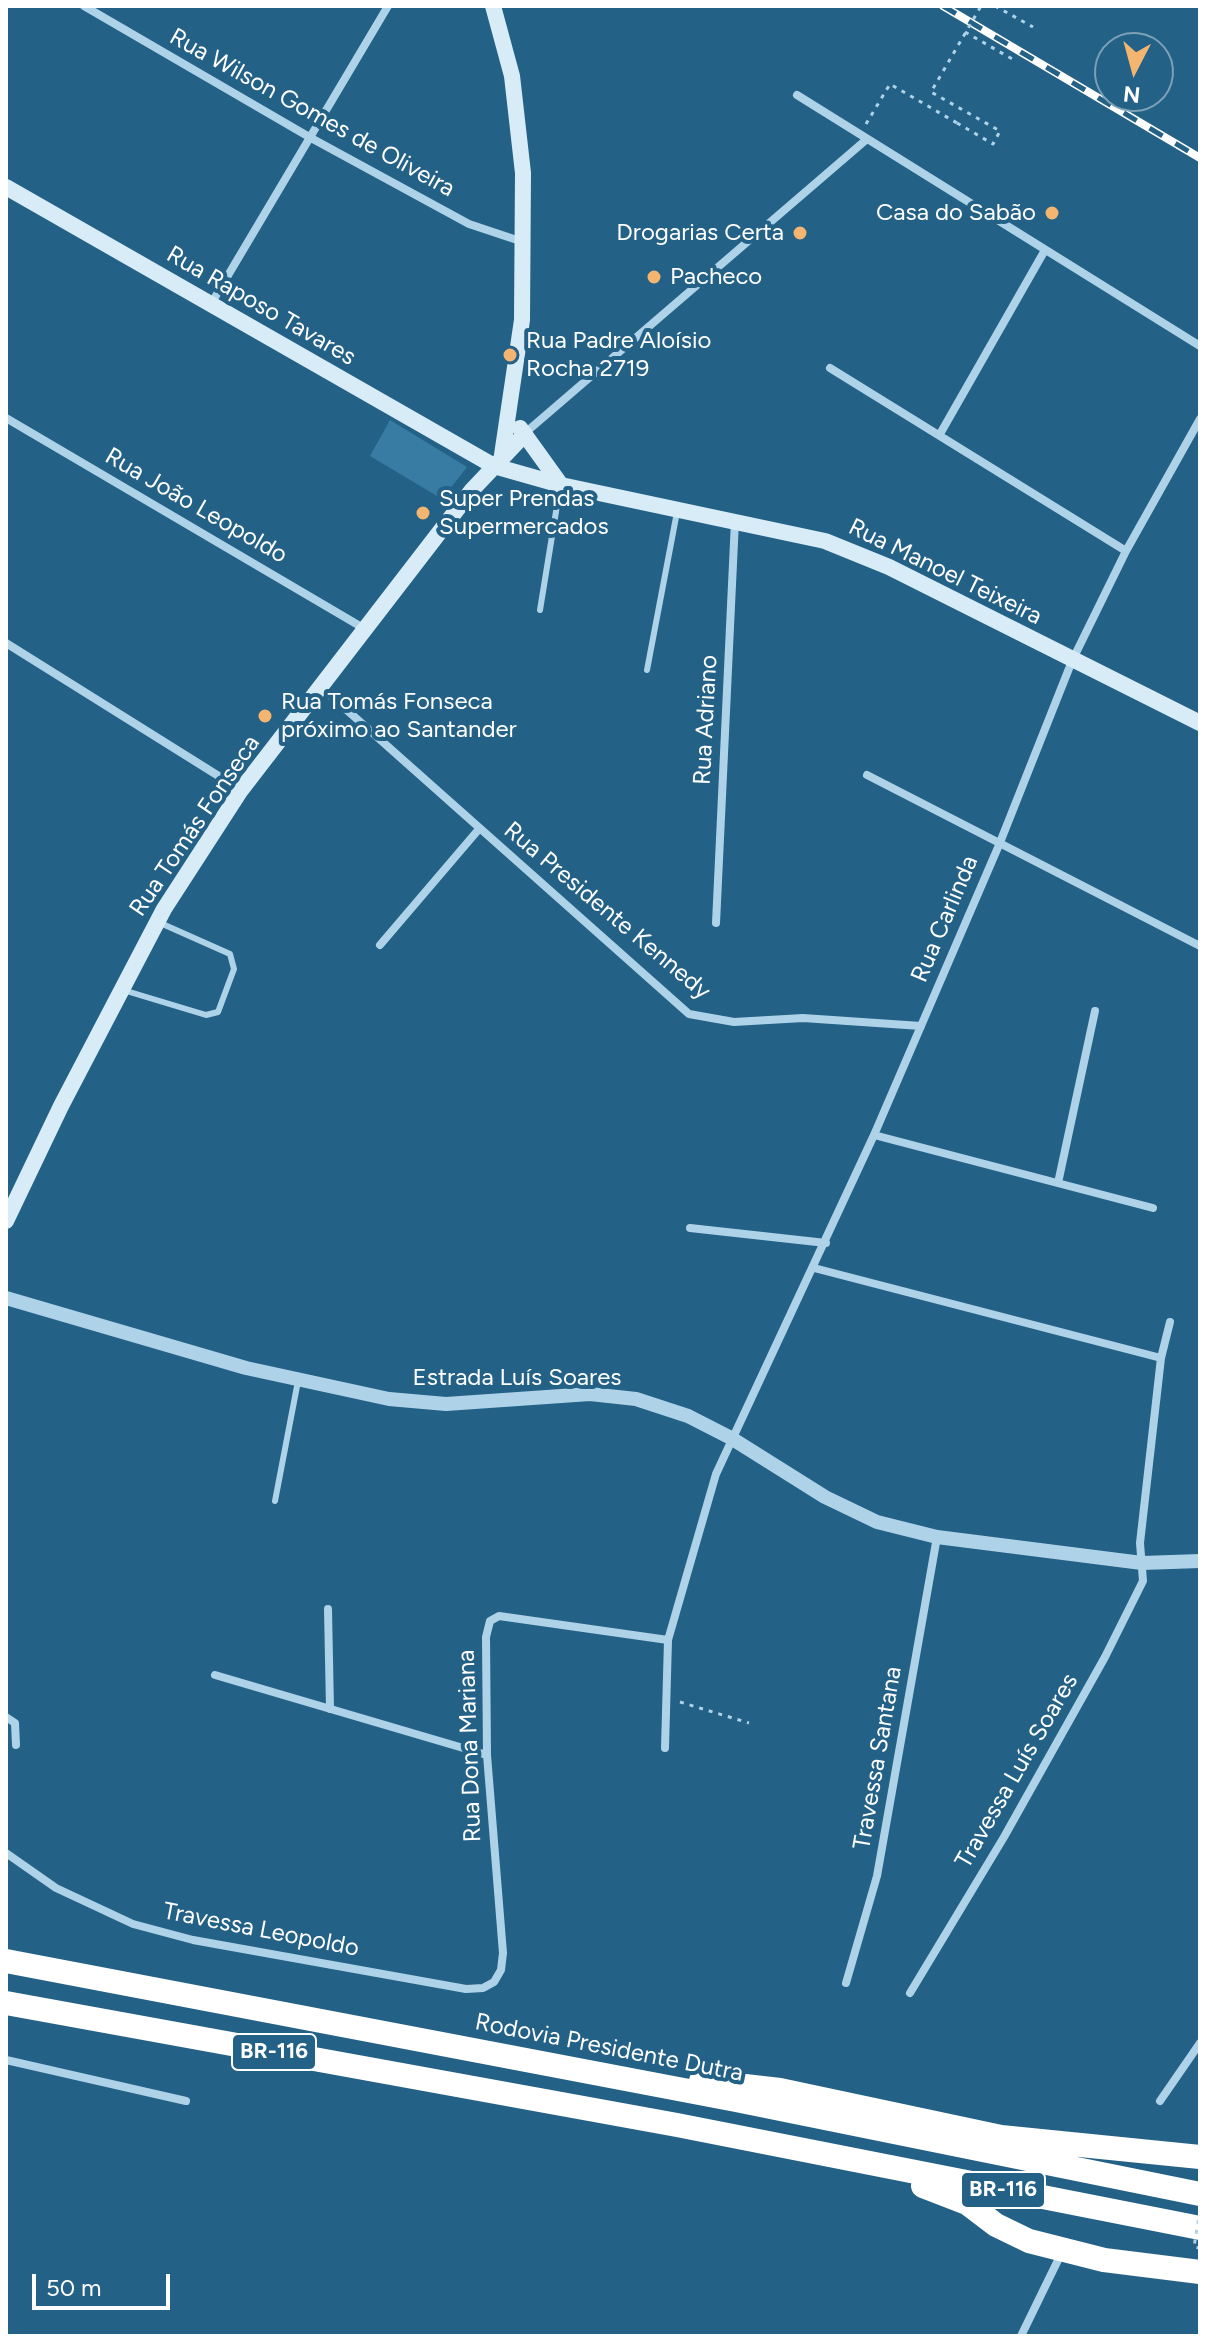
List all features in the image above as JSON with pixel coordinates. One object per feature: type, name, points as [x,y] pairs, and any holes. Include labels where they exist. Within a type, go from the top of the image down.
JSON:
[{"type":"highway","name":"Rodovia Presidente Dutra","points":[[6,1960],[1200,2194]]},
{"type":"highway","name":"BR-116","points":[[13,2008],[677,2125],[1200,2228]]},
{"type":"highway","points":[[617,2078],[730,2082],[1001,2137],[1200,2157]]},
{"type":"highway","points":[[542,2102],[747,2152],[887,2176],[942,2192],[967,2203],[996,2225],[1029,2241],[1062,2251],[1200,2272]]},
{"type":"main road","points":[[493,6],[507,51],[518,118],[524,242],[522,320],[509,415],[498,460]]},
{"type":"main road","name":"Rua Raposo Tavares","points":[[6,187],[211,305],[498,460]]},
{"type":"main road","points":[[509,415],[561,485]]},
{"type":"main road","name":"Rua Tomás Fonseca","points":[[6,1221],[158,922],[241,790],[498,460],[525,434]]},
{"type":"main road","name":"Rua Manoel Teixeira","points":[[498,460],[561,485],[735,519],[825,541],[889,567],[1200,723]]},
{"type":"street","name":"Rua Wilson Gomes de Oliveira","points":[[84,6],[311,138],[469,224],[524,242]]},
{"type":"street","points":[[211,305],[388,6]]},
{"type":"street","points":[[797,95],[1200,346]]},
{"type":"street","name":"Rua Tomás Fonseca","points":[[525,434],[863,136]]},
{"type":"street","points":[[940,434],[1045,250]]},
{"type":"street","points":[[830,368],[1126,551]]},
{"type":"street","name":"Rua João Leopoldo","points":[[6,418],[365,629]]},
{"type":"street","name":"Rua Carlinda","points":[[665,1748],[668,1640],[716,1474],[874,1135],[999,845],[1072,661],[1126,551],[1200,419]]},
{"type":"street","name":"Rua Adriano","points":[[716,923],[735,519]]},
{"type":"street","points":[[6,643],[241,790]]},
{"type":"street","name":"Rua Presidente Kennedy","points":[[322,688],[689,1014],[734,1022],[850,1018],[921,1026]]},
{"type":"street","points":[[867,775],[1200,946]]},
{"type":"street","points":[[380,945],[479,829]]},
{"type":"street","points":[[1058,1183],[1095,1011]]},
{"type":"street","points":[[874,1135],[1153,1208]]},
{"type":"street","points":[[690,1228],[826,1243]]},
{"type":"street","points":[[814,1268],[1161,1358]]},
{"type":"street","name":"Estrada Luís Soares","points":[[6,1298],[298,1381],[389,1399],[446,1404],[590,1394],[636,1399],[688,1416],[731,1438],[825,1497],[877,1522],[937,1537],[1142,1563],[1200,1561]]},
{"type":"street","name":"Travessa Luís Soares","points":[[910,1993],[1004,1837],[1105,1657],[1143,1581],[1140,1543],[1161,1358],[1170,1322]]},
{"type":"street","name":"Travessa Santana","points":[[846,1983],[877,1876],[937,1537]]},
{"type":"street","points":[[328,1609],[330,1709]]},
{"type":"street","name":"Rua Dona Mariana","points":[[503,1953],[487,1755],[486,1637],[490,1621],[499,1616],[668,1640]]},
{"type":"street","points":[[215,1675],[487,1755]]},
{"type":"street","points":[[6,1717],[15,1723],[16,1745]]},
{"type":"street","name":"Travessa Leopoldo","points":[[6,1853],[56,1888],[133,1924],[193,1940],[466,1989],[494,1982],[501,1970],[503,1953]]},
{"type":"street","points":[[1160,2101],[1200,2043]]},
{"type":"street","points":[[6,2060],[186,2101]]},
{"type":"street","points":[[1021,2336],[1062,2251]]},
{"type":"lane","points":[[540,610],[561,485]]},
{"type":"lane","points":[[647,670],[677,508]]},
{"type":"lane","points":[[122,989],[206,1015],[218,1012],[234,969],[230,954],[158,922]]},
{"type":"lane","points":[[275,1501],[298,1381]]},
{"type":"path","points":[[863,136],[890,84],[993,144],[1000,131],[931,92],[981,6]]},
{"type":"path","points":[[995,6],[1033,27]]},
{"type":"path","points":[[966,33],[1014,60]]},
{"type":"path","points":[[666,1698],[749,1723]]},
{"type":"path","points":[[1200,2210],[1194,2247],[1200,2248]]},
{"type":"shaded area","points":[[390,420],[467,467],[442,499],[370,456]]},
{"type":"railway","points":[[943,6],[1200,158]]},
{"type":"place","name":"Casa do Sabão","points":[[1052,213]]},
{"type":"place","name":"Drogarias Certa","points":[[800,233]]},
{"type":"place","name":"Pacheco","points":[[654,277]]},
{"type":"place","name":"Rua Padre Aloísio Rocha 2719","points":[[510,355]]},
{"type":"place","name":"Super Prendas Supermercados","points":[[423,513]]},
{"type":"place","name":"Rua Tomás Fonseca próximo ao Santander","points":[[265,716]]}]
